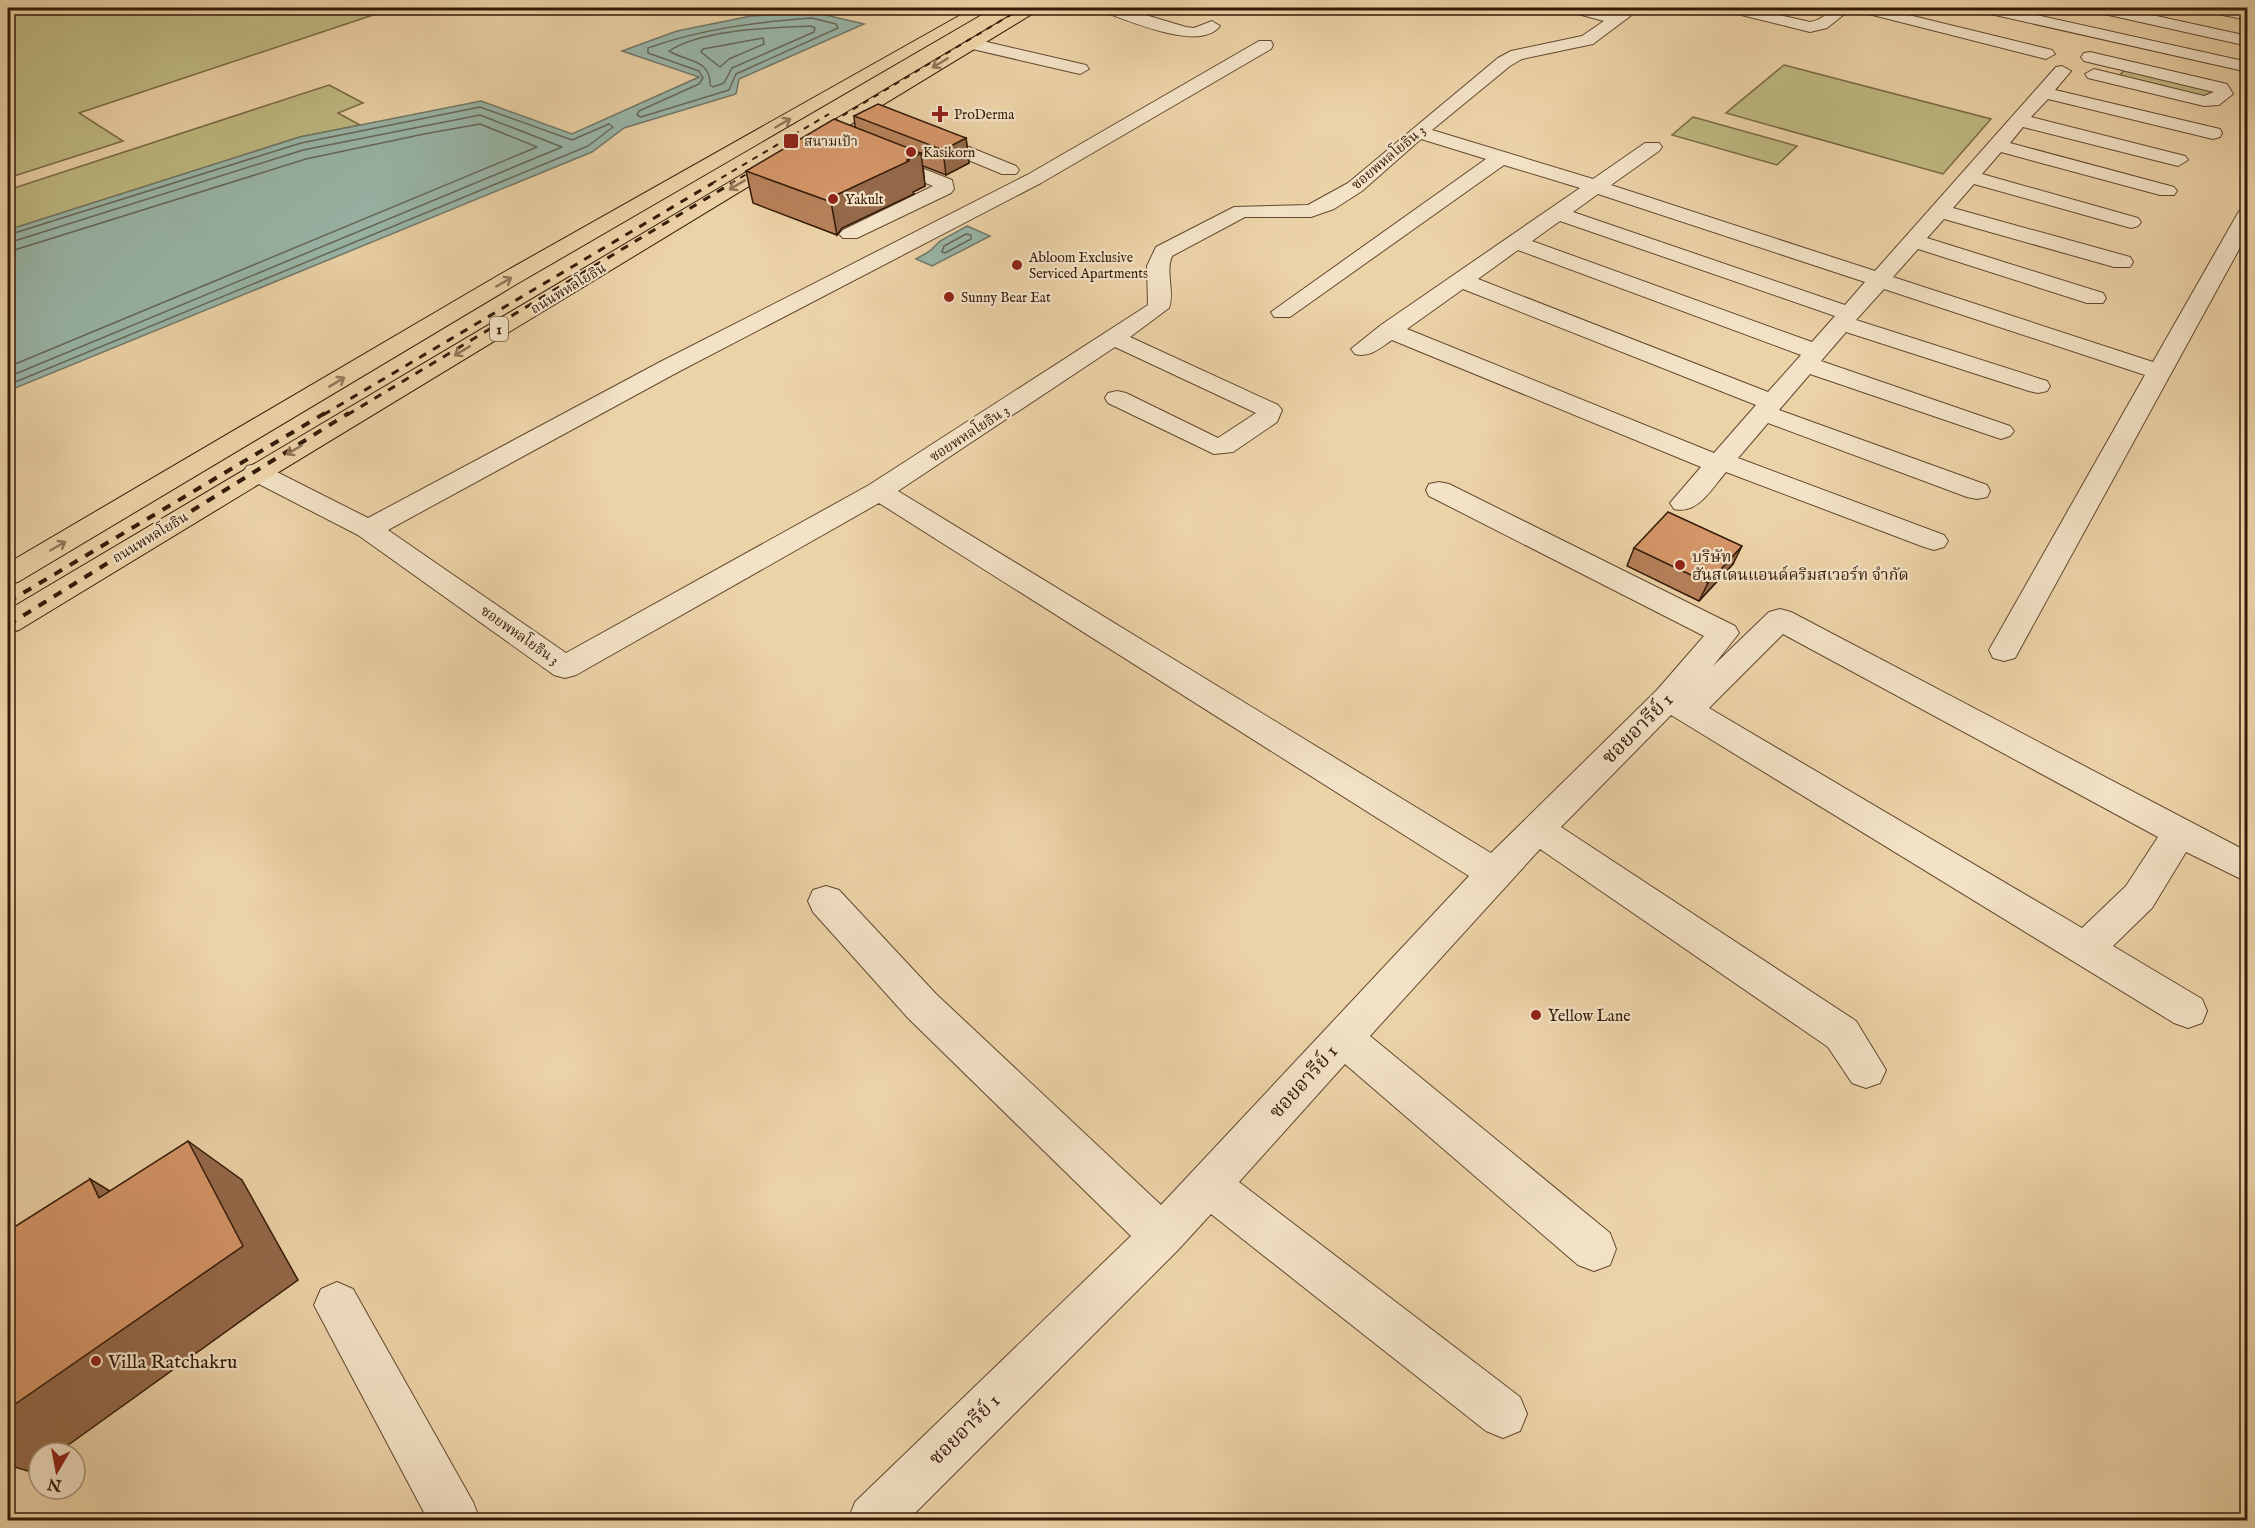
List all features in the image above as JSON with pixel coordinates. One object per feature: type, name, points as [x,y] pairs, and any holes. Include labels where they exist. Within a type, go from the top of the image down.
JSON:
[{"type":"main road","name":"1","points":[[8,575],[507,280],[984,8]]},
{"type":"main road","name":"ถนนพหลโยธิน","points":[[8,623],[256,472],[1034,8]]},
{"type":"main road","points":[[954,25],[982,38]]},
{"type":"main road","points":[[214,455],[256,472]]},
{"type":"street","points":[[1107,8],[1184,32],[1196,33],[1212,26]]},
{"type":"street","points":[[1573,8],[1616,19]]},
{"type":"street","name":"ซอยพหลโยธิน 3","points":[[256,472],[368,529],[565,667],[879,491],[1158,308],[1163,298],[1157,274],[1157,260],[1164,252],[1240,211],[1303,211],[1321,207],[1366,179],[1418,132],[1504,62],[1517,55],[1587,40],[1633,8]]},
{"type":"street","points":[[1731,8],[1810,27],[1821,25],[1844,8]]},
{"type":"street","points":[[1863,8],[2106,67],[2106,71],[2094,74]]},
{"type":"street","points":[[1912,20],[1927,8]]},
{"type":"street","points":[[1986,8],[2247,67]]},
{"type":"street","points":[[2100,8],[2119,10],[2247,41]]},
{"type":"street","points":[[2209,8],[2247,15]]},
{"type":"street","points":[[1684,503],[2019,120],[2068,57],[2098,33],[2119,10]]},
{"type":"street","points":[[982,38],[1080,69]]},
{"type":"street","points":[[368,529],[669,367],[1034,179],[1265,45]]},
{"type":"street","points":[[2068,57],[2221,88],[2224,94],[2213,101],[2204,101],[2094,74],[2068,57]]},
{"type":"street","points":[[2043,92],[2213,133]]},
{"type":"street","points":[[861,110],[890,121]]},
{"type":"street","points":[[2019,120],[2178,160]]},
{"type":"street","points":[[912,130],[1009,170]]},
{"type":"street","points":[[1418,132],[1594,186],[2159,372]]},
{"type":"street","points":[[821,134],[945,184],[944,189],[939,192],[850,234]]},
{"type":"street","points":[[1996,145],[2167,190]]},
{"type":"street","points":[[1363,349],[1653,147]]},
{"type":"street","points":[[1282,312],[1502,157]]},
{"type":"street","points":[[1969,177],[2131,222]]},
{"type":"street","points":[[1940,210],[2122,262]]},
{"type":"street","points":[[1556,213],[2038,386]]},
{"type":"street","points":[[2004,650],[2247,213]]},
{"type":"street","points":[[1914,241],[2095,298]]},
{"type":"street","points":[[1515,242],[2001,431]]},
{"type":"street","points":[[1460,280],[1977,491]]},
{"type":"street","points":[[1389,330],[1720,462],[1934,542]]},
{"type":"street","points":[[1112,337],[1269,410],[1268,417],[1249,430],[1224,446],[1214,446],[1118,398]]},
{"type":"street","name":"ซอยอารีย์ 1","points":[[873,1521],[1162,1236],[1494,873],[1690,691],[1724,633],[1439,490]]},
{"type":"street","points":[[879,491],[1494,873]]},
{"type":"street","points":[[2188,1011],[2085,949],[1690,691],[1780,619],[2241,865]]},
{"type":"street","points":[[1538,830],[1842,1034],[1866,1070]]},
{"type":"street","points":[[2085,949],[2139,897],[2180,832]]},
{"type":"street","points":[[826,901],[922,1006],[1162,1236]]},
{"type":"street","points":[[1343,1038],[1594,1249]]},
{"type":"street","points":[[1208,1185],[1503,1414]]},
{"type":"street","points":[[337,1305],[456,1521]]},
{"type":"shaded area","points":[[8,8],[394,8],[79,113],[123,141],[8,178]]},
{"type":"shaded area","points":[[1784,65],[1991,119],[1943,174],[1726,113]]},
{"type":"shaded area","points":[[2124,70],[2224,93],[2218,103],[2117,79]]},
{"type":"shaded area","points":[[329,85],[363,103],[338,113],[360,125],[300,137],[8,230],[8,190]]},
{"type":"shaded area","points":[[1693,117],[1797,146],[1777,165],[1672,135]]},
{"type":"water","points":[[813,12],[864,24],[739,79],[736,94],[624,128],[592,152],[8,391],[8,230],[300,137],[481,101],[572,134],[699,77],[622,51],[677,31],[751,16]]},
{"type":"water","points":[[967,226],[990,236],[932,266],[916,259],[930,251],[940,241]]},
{"type":"building","points":[[878,104],[966,138],[943,150],[854,116]]},
{"type":"building","points":[[834,119],[921,153],[907,160],[909,161],[836,195],[831,202],[746,171]]},
{"type":"building","points":[[1668,512],[1742,546],[1708,583],[1634,548]]},
{"type":"building","points":[[188,1141],[243,1246],[8,1409],[8,1231],[90,1179],[99,1198]]},
{"type":"railway","points":[[822,128],[1022,8]]},
{"type":"railway","points":[[711,184],[829,114]]},
{"type":"railway","points":[[730,184],[760,166]]},
{"type":"railway","points":[[323,415],[713,183]]},
{"type":"railway","points":[[347,415],[732,183]]},
{"type":"railway","points":[[8,602],[325,413]]},
{"type":"railway","points":[[8,625],[349,413]]},
{"type":"place","name":"ProDerma","points":[[940,114]]},
{"type":"place","name":"สนามเป้า","points":[[791,141]]},
{"type":"place","name":"Kasikorn","points":[[911,152]]},
{"type":"place","name":"Yakult","points":[[833,199]]},
{"type":"place","name":"Abloom Exclusive Serviced Apartments","points":[[1017,265]]},
{"type":"place","name":"Sunny Bear Eat","points":[[949,297]]},
{"type":"place","name":"บริษัท ฮันสเดนแอนด์คริมสเวอร์ท จำกัด","points":[[1680,565]]},
{"type":"place","name":"Yellow Lane","points":[[1536,1015]]},
{"type":"place","name":"Villa Ratchakru","points":[[96,1361]]}]
